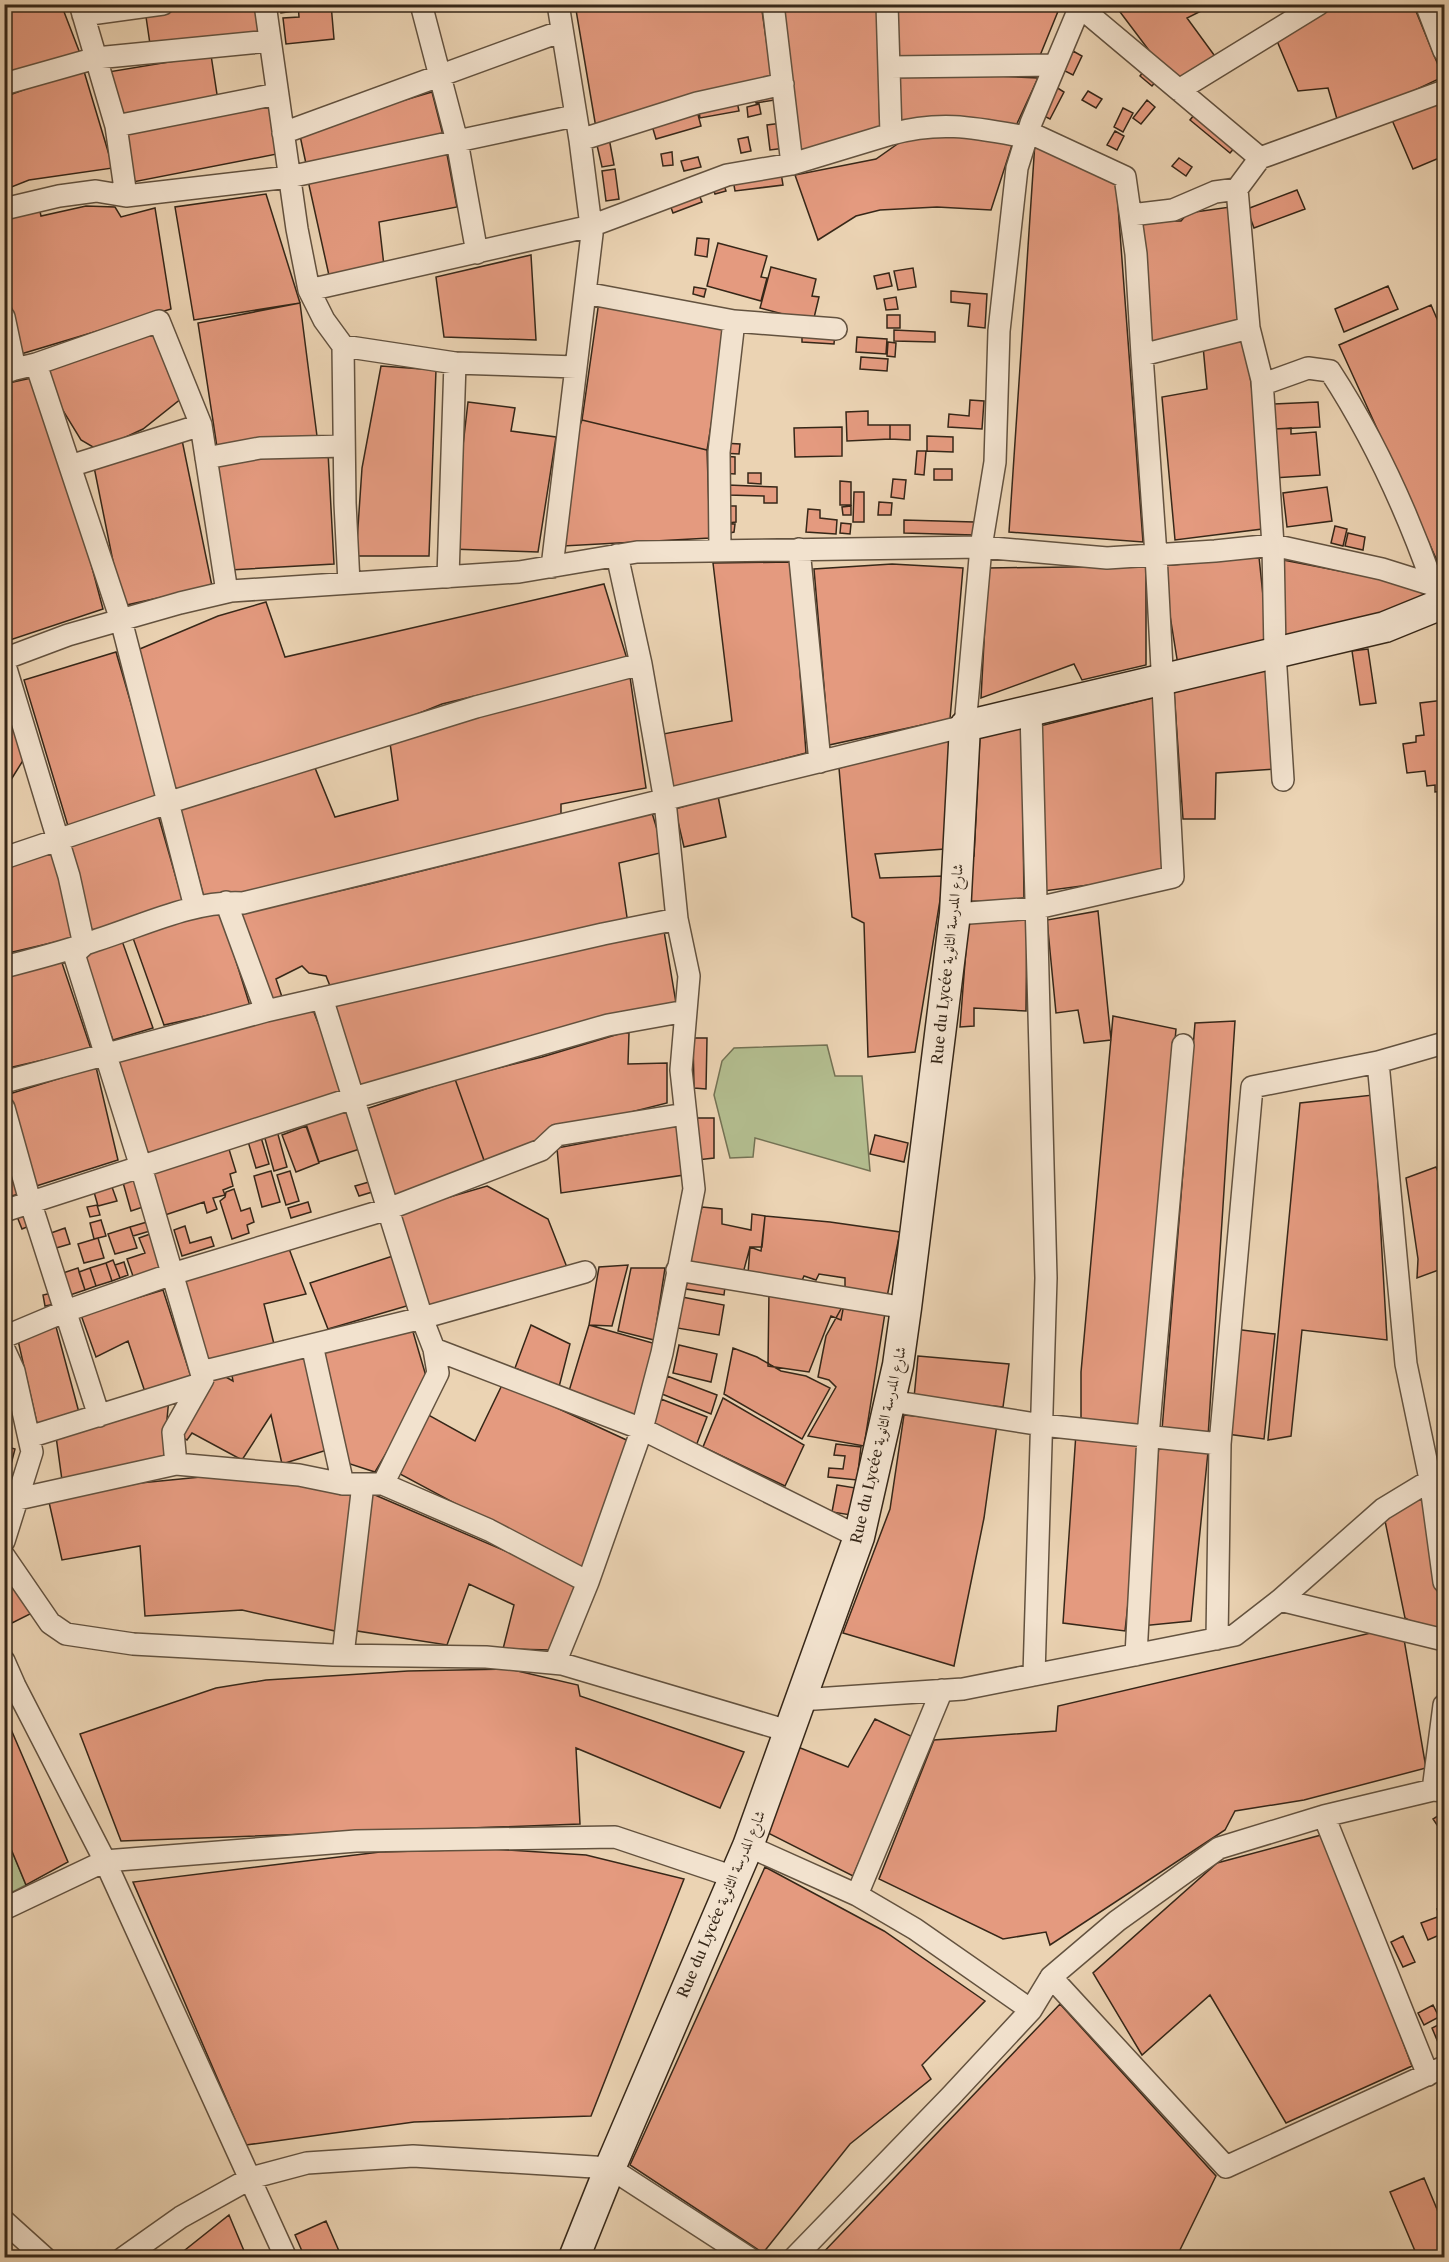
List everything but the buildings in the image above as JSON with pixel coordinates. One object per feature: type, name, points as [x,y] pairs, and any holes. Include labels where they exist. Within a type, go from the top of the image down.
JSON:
[{"type":"street","points":[[126,196],[116,126],[81,10],[163,4]]},
{"type":"street","points":[[265,4],[297,229],[309,290],[324,320],[342,346],[349,583]]},
{"type":"street","points":[[422,4],[457,141],[477,253]]},
{"type":"street","points":[[552,567],[592,234],[580,140],[574,116],[558,4]]},
{"type":"street","points":[[773,4],[792,164]]},
{"type":"street","points":[[887,4],[891,134]]},
{"type":"street","points":[[1179,90],[1318,4]]},
{"type":"street","points":[[1426,4],[1444,51]]},
{"type":"street","points":[[1081,6],[1260,158]]},
{"type":"street","name":"Rue du Lycée شارع المدرسة الثانوية","points":[[574,2258],[610,2168],[748,1846],[859,1537],[890,1401],[906,1308],[955,914],[965,726],[981,547],[995,462],[999,331],[1017,168],[1027,134],[1081,6]]},
{"type":"street","points":[[283,133],[562,31]]},
{"type":"street","points":[[4,84],[96,58],[270,41]]},
{"type":"street","points":[[890,67],[1055,65]]},
{"type":"street","points":[[580,140],[697,102],[783,84]]},
{"type":"street","points":[[1283,780],[1275,653],[1273,545],[1262,380],[1250,328],[1237,189],[1260,158],[1444,91]]},
{"type":"street","points":[[116,126],[277,94]]},
{"type":"street","points":[[4,209],[59,196],[96,191],[126,196],[290,177],[574,116]]},
{"type":"street","points":[[309,290],[591,226],[727,175],[792,164],[913,128],[958,125],[1027,134],[1125,177],[1136,254],[1156,555],[1173,877],[1037,908],[955,914]]},
{"type":"street","points":[[1131,215],[1173,210],[1215,192],[1237,189]]},
{"type":"street","points":[[585,293],[734,321],[836,329]]},
{"type":"street","points":[[4,317],[10,371],[159,321],[201,425],[227,592]]},
{"type":"street","points":[[720,550],[718,452],[734,321]]},
{"type":"street","points":[[1142,355],[1250,328]]},
{"type":"street","points":[[342,346],[455,363],[576,367]]},
{"type":"street","points":[[447,577],[455,363]]},
{"type":"street","points":[[36,364],[121,620],[195,907]]},
{"type":"street","points":[[1262,380],[1269,382],[1308,368],[1330,371],[1352,405],[1387,474],[1416,536],[1440,597]]},
{"type":"street","points":[[70,466],[201,425]]},
{"type":"street","points":[[206,458],[260,448],[344,446]]},
{"type":"street","points":[[84,945],[59,840],[4,661],[68,635],[180,603],[227,592],[519,572],[637,552],[981,547],[1107,558],[1273,545],[1382,569],[1440,597]]},
{"type":"street","points":[[799,549],[820,762]]},
{"type":"street","points":[[555,1663],[588,1582],[642,1429],[662,1353],[676,1270],[694,1189],[681,1070],[689,976],[677,919],[664,801],[641,664],[617,555]]},
{"type":"street","points":[[4,968],[84,945],[195,907],[226,902],[243,903],[965,726],[1385,627],[1440,597]]},
{"type":"street","points":[[4,858],[167,803],[476,707],[641,664]]},
{"type":"street","points":[[1031,711],[1046,1278],[1034,1675]]},
{"type":"street","points":[[226,902],[266,1011]]},
{"type":"street","points":[[4,1083],[266,1011],[677,919]]},
{"type":"street","points":[[84,945],[74,954],[141,1167],[201,1378],[173,1432],[176,1464]]},
{"type":"street","points":[[322,999],[422,1318],[434,1349],[438,1373],[363,1484]]},
{"type":"street","points":[[4,1211],[353,1098],[609,1025],[686,1011]]},
{"type":"street","points":[[1217,1639],[1220,1444],[1252,1087],[1378,1062],[1444,1043]]},
{"type":"street","points":[[1136,1655],[1148,1436],[1184,1045]]},
{"type":"street","points":[[1378,1062],[1406,1364],[1437,1475],[1444,1582]]},
{"type":"street","points":[[4,1108],[30,1201],[99,1416]]},
{"type":"street","points":[[4,1337],[66,1311],[172,1274],[388,1209],[541,1150],[557,1136],[685,1114]]},
{"type":"street","points":[[676,1270],[906,1308]]},
{"type":"street","points":[[29,1437],[99,1416],[201,1378],[312,1345],[422,1318],[585,1272]]},
{"type":"street","points":[[312,1345],[363,1484],[343,1655]]},
{"type":"street","points":[[4,1349],[14,1371],[32,1452],[4,1541]]},
{"type":"street","points":[[434,1349],[642,1429],[859,1537]]},
{"type":"street","points":[[890,1401],[1042,1425],[1220,1444]]},
{"type":"street","points":[[18,1499],[176,1464],[299,1475],[363,1484],[489,1530],[588,1582]]},
{"type":"street","points":[[800,1700],[963,1689],[1235,1635],[1280,1600],[1383,1509],[1437,1475]]},
{"type":"street","points":[[4,1556],[51,1623],[66,1634],[133,1644],[343,1655],[486,1657],[555,1663],[788,1731]]},
{"type":"street","points":[[1280,1600],[1444,1640]]},
{"type":"street","points":[[4,1661],[105,1861],[286,2258]]},
{"type":"street","points":[[857,1895],[942,1690]]},
{"type":"street","points":[[794,2258],[1031,2010],[1051,1977],[1117,1921],[1219,1848],[1324,1816],[1439,1790],[1444,1705]]},
{"type":"street","points":[[1051,1977],[1226,2167],[1436,2071],[1324,1816]]},
{"type":"street","points":[[4,1909],[105,1861],[356,1841],[615,1837],[734,1877]]},
{"type":"street","points":[[748,1846],[857,1895],[915,1929],[1031,2010]]},
{"type":"street","points":[[123,2258],[182,2217],[250,2178],[308,2163],[413,2156],[610,2168],[749,2258]]},
{"type":"street","points":[[4,2222],[45,2258]]},
{"type":"green space","points":[[827,1045],[835,1076],[862,1076],[870,1171],[755,1138],[753,1157],[730,1158],[714,1095],[722,1061],[734,1048]]},
{"type":"green space","points":[[4,1832],[26,1885],[5,1896],[4,1895]]}]
